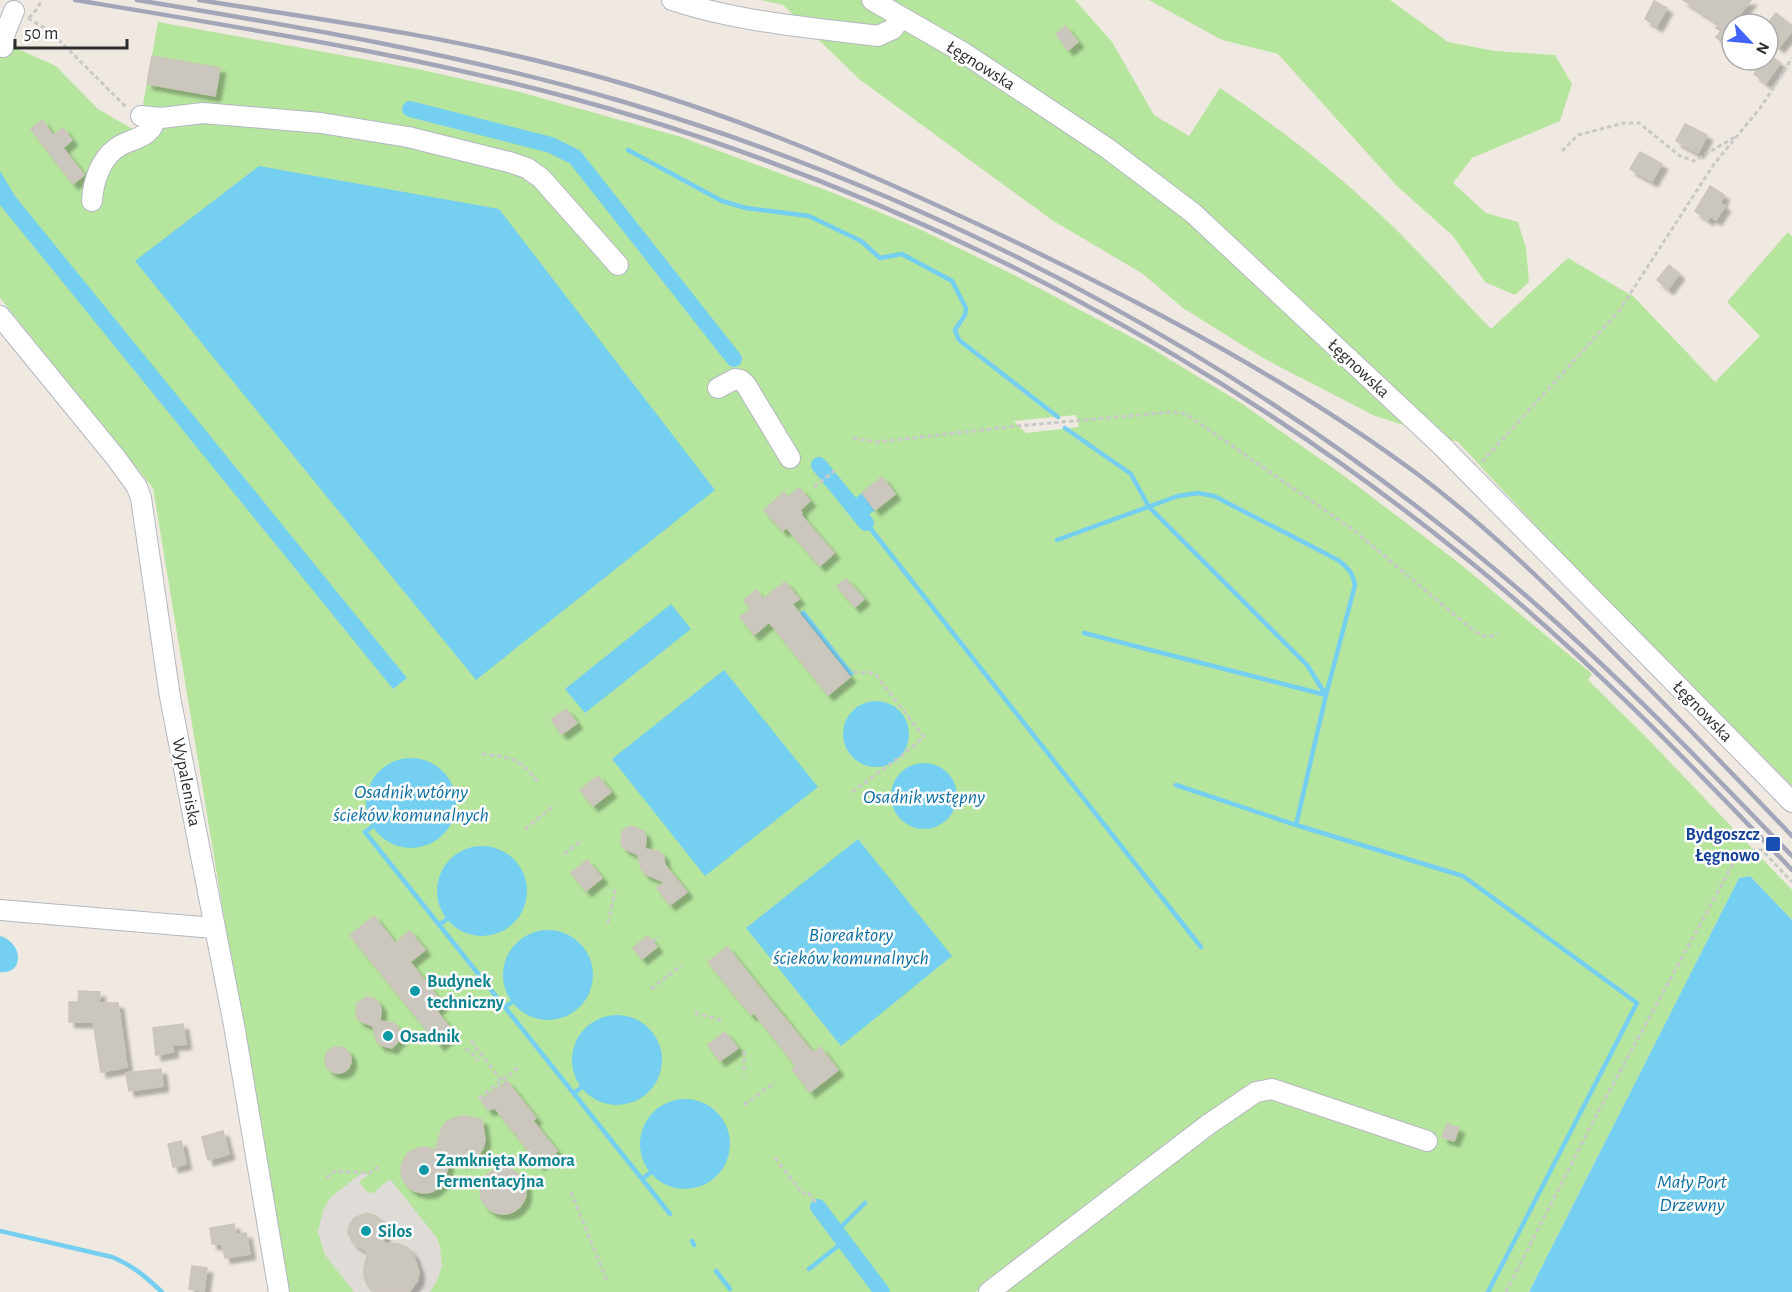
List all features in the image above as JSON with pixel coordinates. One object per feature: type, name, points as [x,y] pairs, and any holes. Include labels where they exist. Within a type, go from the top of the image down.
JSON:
[{"type":"street","points":[[672,0],[736,18],[878,36],[893,29],[901,17]]},
{"type":"street","name":"Łęgnowska","points":[[872,0],[963,53],[1107,148],[1192,213],[1471,475],[1792,802]]},
{"type":"street","points":[[3,47],[5,33],[22,15]]},
{"type":"street","points":[[148,117],[203,113],[321,123],[408,137],[509,162],[527,168],[541,178],[618,265]]},
{"type":"street","points":[[92,201],[95,181],[109,155],[123,144],[148,132],[155,123],[148,117]]},
{"type":"street","name":"Wypaleniska","points":[[0,316],[116,458],[137,487],[141,498],[170,697],[234,1025],[279,1292]]},
{"type":"street","points":[[718,388],[735,379],[741,380],[790,458]]},
{"type":"street","points":[[0,910],[214,928]]},
{"type":"street","points":[[988,1292],[1209,1124],[1256,1092],[1272,1089],[1427,1141]]},
{"type":"path","points":[[22,15],[38,8],[41,0]]},
{"type":"path","points":[[22,15],[52,33],[126,108],[148,117]]},
{"type":"path","points":[[1471,475],[1619,311],[1714,164],[1761,107],[1792,58]]},
{"type":"path","points":[[1562,151],[1578,135],[1624,123],[1639,123],[1680,156],[1695,161],[1736,137]]},
{"type":"path","points":[[853,438],[877,442],[1172,412],[1186,414],[1352,529],[1474,631],[1484,636],[1492,636],[1497,632]]},
{"type":"path","points":[[814,487],[837,469]]},
{"type":"path","points":[[852,792],[924,737],[876,675],[858,670],[853,672]]},
{"type":"path","points":[[482,754],[512,758],[524,765],[538,782]]},
{"type":"path","points":[[525,829],[555,805]]},
{"type":"path","points":[[564,854],[582,840]]},
{"type":"path","points":[[1506,1292],[1598,1112],[1740,851],[1762,850],[1792,882]]},
{"type":"path","points":[[608,923],[616,886]]},
{"type":"path","points":[[652,942],[659,937]]},
{"type":"path","points":[[651,989],[682,965]]},
{"type":"path","points":[[695,1013],[721,1020]]},
{"type":"path","points":[[471,1041],[501,1080]]},
{"type":"path","points":[[465,1049],[471,1052],[478,1061]]},
{"type":"path","points":[[744,1051],[744,1074]]},
{"type":"path","points":[[479,1098],[518,1068]]},
{"type":"path","points":[[744,1106],[775,1082]]},
{"type":"path","points":[[775,1158],[803,1194],[807,1191],[816,1203]]},
{"type":"path","points":[[478,1160],[551,1168]]},
{"type":"path","points":[[326,1178],[335,1171],[370,1173],[379,1166]]},
{"type":"path","points":[[572,1192],[607,1281]]},
{"type":"green space","points":[[761,0],[1075,0],[1112,42],[1154,115],[1189,136],[1220,88],[1279,130],[1354,191],[1403,236],[1491,329],[1568,258],[1634,297],[1715,382],[1760,336],[1727,302],[1788,232],[1792,237],[1792,786],[1589,583],[1458,442],[1375,416],[1263,358],[1183,308],[1143,274],[1052,220],[859,79],[783,5]]},
{"type":"green space","points":[[1149,0],[1390,0],[1448,42],[1495,51],[1555,55],[1572,84],[1560,121],[1472,158],[1453,183],[1486,213],[1518,222],[1526,248],[1529,282],[1515,295],[1485,282],[1453,236],[1397,186],[1278,54],[1222,40]]},
{"type":"green space","points":[[158,22],[418,69],[516,91],[681,137],[831,192],[915,227],[1014,275],[1146,345],[1241,403],[1347,478],[1459,563],[1592,674],[1588,680],[1647,738],[1792,890],[1792,920],[1750,876],[1739,878],[1529,1292],[981,1292],[979,1289],[975,1292],[286,1292],[153,488],[0,298],[0,47],[18,49],[56,66],[98,109],[138,132]],"holes":[[[1076,415],[1079,427],[1026,433],[1014,421]]]},
{"type":"shaded area","points":[[364,1171],[368,1175],[359,1182],[367,1192],[373,1193],[390,1179],[437,1238],[442,1265],[438,1279],[430,1292],[354,1292],[325,1255],[318,1232],[323,1210],[330,1198]],"holes":[[[364,1213],[379,1218],[384,1229],[364,1249],[356,1246],[351,1240],[348,1228],[354,1218]]]},
{"type":"water","points":[[259,166],[499,209],[715,490],[476,680],[135,261]]},
{"type":"water","points":[[0,171],[15,196],[407,678],[393,689],[0,205]]},
{"type":"water","points":[[862,493],[875,510],[857,524],[844,507]]},
{"type":"water","points":[[671,604],[691,629],[585,713],[565,689]]},
{"type":"water","points":[[804,610],[854,674],[830,692],[780,628]]},
{"type":"water","points":[[724,670],[818,787],[705,876],[612,759]]},
{"type":"water","name":"Osadnik wstępny","points":[[876,701],[889,704],[899,711],[906,721],[909,734],[906,747],[899,757],[889,764],[876,767],[863,764],[853,757],[846,747],[843,734],[846,721],[853,711],[863,704]]},
{"type":"water","name":"Osadnik wtórny ścieków komunalnych","points":[[411,758],[428,762],[443,771],[452,786],[456,803],[452,820],[443,835],[428,844],[411,848],[394,844],[379,835],[370,820],[366,803],[370,786],[379,771],[394,762]]},
{"type":"water","name":"Osadnik wstępny","points":[[924,763],[937,766],[947,773],[954,783],[957,796],[954,809],[947,819],[937,826],[924,829],[911,826],[901,819],[894,809],[891,796],[894,783],[901,773],[911,766]]},
{"type":"water","name":"Bioreaktory ścieków komunalnych","points":[[858,839],[952,956],[841,1046],[746,928]]},
{"type":"water","name":"Osadnik wtórny ścieków komunalnych","points":[[482,846],[499,850],[514,859],[523,874],[527,891],[523,908],[514,923],[499,932],[482,936],[465,932],[450,923],[441,908],[437,891],[441,874],[450,859],[465,850]]},
{"type":"water","name":"Mały Port Drzewny","points":[[1750,876],[1792,920],[1792,1292],[1529,1292],[1739,878]]},
{"type":"water","points":[[548,930],[565,934],[580,943],[589,958],[593,975],[589,992],[580,1007],[565,1016],[548,1020],[531,1016],[516,1007],[507,992],[503,975],[507,958],[516,943],[531,934]]},
{"type":"water","points":[[0,936],[14,945],[17,951],[17,964],[8,972],[0,972]]},
{"type":"water","points":[[617,1015],[634,1019],[649,1028],[658,1043],[662,1060],[658,1077],[649,1092],[634,1101],[617,1105],[600,1101],[585,1092],[576,1077],[572,1060],[576,1043],[585,1028],[600,1019]]},
{"type":"water","points":[[685,1099],[702,1103],[717,1112],[726,1127],[730,1144],[726,1161],[717,1176],[702,1185],[685,1189],[668,1185],[653,1176],[644,1161],[640,1144],[644,1127],[653,1112],[668,1103]]},
{"type":"building","points":[[1683,0],[1751,0],[1741,12],[1720,12],[1720,24]]},
{"type":"building","points":[[1654,1],[1667,8],[1657,26],[1645,19]]},
{"type":"building","points":[[1780,16],[1792,26],[1792,31],[1780,46]]},
{"type":"building","points":[[1065,26],[1078,42],[1068,50],[1056,34]]},
{"type":"building","points":[[152,56],[220,68],[215,96],[147,84]]},
{"type":"building","points":[[1755,72],[1774,72],[1766,83],[1754,74]]},
{"type":"building","points":[[42,120],[53,135],[63,128],[72,140],[63,148],[84,175],[73,184],[31,129]]},
{"type":"building","points":[[1685,124],[1707,135],[1698,153],[1676,141]]},
{"type":"building","points":[[1640,152],[1662,164],[1652,181],[1630,169]]},
{"type":"building","points":[[1710,186],[1724,195],[1720,203],[1725,206],[1716,220],[1710,216],[1708,220],[1695,211]]},
{"type":"building","points":[[1669,265],[1679,274],[1668,289],[1657,280]]},
{"type":"building","points":[[882,477],[895,494],[875,510],[862,493]]},
{"type":"building","points":[[799,488],[810,501],[800,510],[801,515],[834,553],[820,566],[786,527],[783,531],[764,510],[784,492],[788,497]]},
{"type":"building","points":[[846,579],[864,599],[855,607],[837,586]]},
{"type":"building","points":[[785,582],[799,599],[792,604],[850,677],[828,695],[769,622],[754,635],[740,617],[751,609],[744,600],[756,590],[763,599]]},
{"type":"building","points":[[566,709],[577,723],[562,734],[551,720]]},
{"type":"building","points":[[598,776],[611,792],[593,806],[580,790]]},
{"type":"building","points":[[632,826],[643,831],[646,837],[645,849],[658,851],[663,855],[665,865],[687,892],[670,905],[657,888],[664,882],[645,874],[641,869],[638,855],[621,845],[622,832]]},
{"type":"building","points":[[587,860],[602,878],[586,891],[571,873]]},
{"type":"building","points":[[374,916],[395,943],[410,931],[425,950],[410,962],[443,1004],[436,1010],[454,1033],[439,1045],[350,935]]},
{"type":"building","points":[[648,936],[657,947],[642,959],[633,948]]},
{"type":"building","points":[[727,947],[813,1053],[820,1047],[838,1070],[810,1092],[792,1069],[796,1066],[754,1013],[751,1015],[708,962]]},
{"type":"building","points":[[79,991],[100,992],[99,1003],[118,1003],[127,1067],[101,1072],[93,1022],[69,1022],[69,1002],[78,1002]]},
{"type":"building","points":[[367,997],[378,1002],[381,1008],[380,1021],[393,1023],[398,1027],[400,1039],[392,1048],[380,1045],[376,1040],[373,1026],[360,1021],[356,1016],[357,1003]]},
{"type":"building","points":[[183,1024],[186,1044],[172,1045],[173,1052],[156,1055],[153,1028]]},
{"type":"building","points":[[725,1032],[738,1048],[720,1061],[708,1045]]},
{"type":"building","name":"Osadnik","points":[[338,1047],[347,1051],[351,1060],[347,1069],[338,1073],[329,1069],[325,1060],[329,1051]]},
{"type":"building","points":[[161,1069],[163,1086],[129,1091],[126,1073]]},
{"type":"building","points":[[507,1081],[536,1118],[533,1121],[557,1151],[539,1165],[516,1135],[520,1129],[514,1133],[495,1108],[488,1110],[481,1100]]},
{"type":"building","points":[[463,1116],[482,1120],[485,1140],[478,1156],[471,1161],[462,1162],[449,1159],[445,1179],[432,1192],[414,1191],[407,1186],[402,1178],[401,1169],[408,1153],[424,1147],[436,1150],[441,1130],[446,1122]]},
{"type":"building","points":[[1447,1124],[1459,1128],[1454,1141],[1442,1137]]},
{"type":"building","points":[[223,1131],[229,1154],[208,1160],[202,1137]]},
{"type":"building","points":[[181,1141],[186,1164],[173,1167],[168,1144]]},
{"type":"building","name":"Zamknięta Komora Fermentacyjna","points":[[503,1168],[519,1175],[526,1191],[519,1207],[503,1214],[487,1207],[480,1191],[487,1175]]},
{"type":"building","points":[[366,1213],[376,1216],[381,1221],[384,1229],[384,1243],[406,1247],[413,1254],[419,1271],[418,1280],[409,1292],[373,1292],[368,1286],[364,1277],[364,1268],[368,1252],[353,1243],[348,1233],[349,1225],[354,1218]]},
{"type":"building","points":[[234,1224],[236,1235],[246,1233],[250,1254],[225,1258],[222,1244],[212,1244],[210,1228]]},
{"type":"building","points":[[192,1266],[207,1268],[204,1291],[189,1289]]},
{"type":"waterway","points":[[410,109],[551,145],[575,157],[734,359]]},
{"type":"waterway","points":[[628,150],[722,201],[746,208],[809,216],[861,241],[880,258],[902,254],[952,281],[966,308],[965,315],[955,330],[959,340],[1058,417]]},
{"type":"waterway","points":[[1065,428],[1131,474],[1149,507],[1307,665],[1326,695],[1296,825],[1463,876],[1637,1003],[1488,1292]]},
{"type":"waterway","points":[[819,465],[866,523]]},
{"type":"waterway","points":[[1057,540],[1178,496],[1198,493],[1214,496],[1338,560],[1350,571],[1355,585],[1326,695],[1084,633]]},
{"type":"waterway","points":[[866,523],[1201,947]]},
{"type":"waterway","points":[[1176,785],[1296,825]]},
{"type":"waterway","points":[[373,826],[365,832],[670,1214]]},
{"type":"waterway","points":[[439,925],[447,919]]},
{"type":"waterway","points":[[505,1007],[512,1002]]},
{"type":"waterway","points":[[574,1093],[582,1087]]},
{"type":"waterway","points":[[642,1179],[650,1173]]},
{"type":"waterway","points":[[836,1232],[865,1203]]},
{"type":"waterway","points":[[818,1207],[882,1292]]},
{"type":"waterway","points":[[0,1231],[112,1257],[138,1272],[162,1292]]},
{"type":"waterway","points":[[692,1241],[694,1245]]},
{"type":"waterway","points":[[809,1269],[843,1242]]},
{"type":"waterway","points":[[716,1271],[730,1289]]},
{"type":"railway","points":[[75,0],[358,49],[498,79],[637,117],[749,154],[858,197],[966,244],[1071,297],[1173,354],[1273,417],[1369,484],[1463,556],[1507,592],[1632,707],[1792,870]]},
{"type":"railway","points":[[137,0],[443,56],[624,102],[748,143],[870,190],[989,243],[1105,303],[1218,369],[1327,441],[1432,518],[1532,601],[1600,662],[1792,856]]},
{"type":"railway","points":[[199,0],[378,28],[510,54],[612,80],[670,98],[783,139],[894,186],[1003,236],[1164,317],[1218,346],[1322,408],[1372,441],[1469,515],[1583,622],[1792,836]]},
{"type":"place","name":"Bydgoszcz Łęgnowo","points":[[1773,844]]},
{"type":"place","name":"Budynek techniczny","points":[[415,991]]},
{"type":"place","name":"Osadnik","points":[[388,1036]]},
{"type":"place","name":"Zamknięta Komora Fermentacyjna","points":[[424,1170]]},
{"type":"place","name":"Silos","points":[[366,1231]]}]
